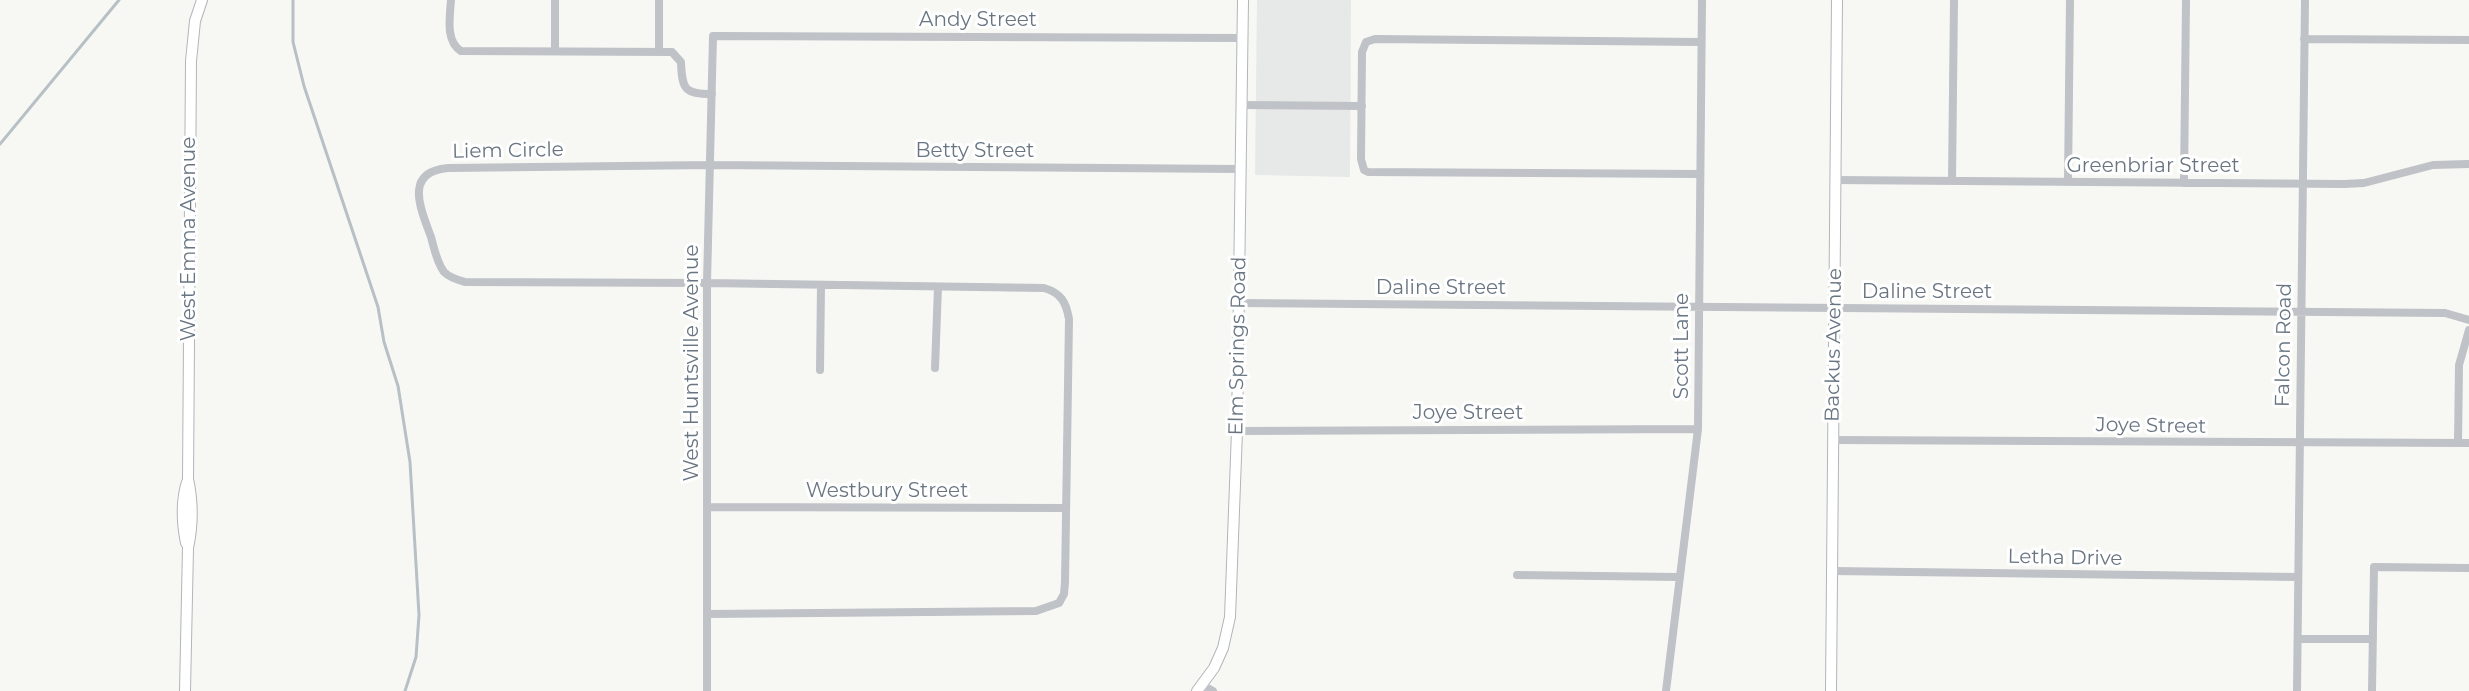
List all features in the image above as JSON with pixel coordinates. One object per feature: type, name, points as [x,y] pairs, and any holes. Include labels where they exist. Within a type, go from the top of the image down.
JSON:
[{"type":"street","name":"West Emma Avenue","points":[[185,691],[188,548],[192,531],[192,495],[188,478],[191,61],[195,21],[202,0]]},
{"type":"street","points":[[451,0],[450,34],[455,48],[468,53],[672,52],[681,62],[681,79],[687,90],[692,94],[712,94]]},
{"type":"street","points":[[555,0],[555,51]]},
{"type":"street","points":[[659,0],[659,51]]},
{"type":"street","name":"Elm Springs Road","points":[[1200,688],[1214,668],[1223,648],[1230,617],[1237,431],[1243,0]]},
{"type":"street","name":"Scott Lane","points":[[1666,691],[1698,429],[1702,0]]},
{"type":"street","name":"Backus Avenue","points":[[1831,691],[1837,0]]},
{"type":"street","points":[[1952,181],[1954,0]]},
{"type":"street","points":[[2068,182],[2070,0]]},
{"type":"street","points":[[2184,183],[2186,0]]},
{"type":"street","name":"Falcon Road","points":[[2297,691],[2305,0]]},
{"type":"street","name":"Andy Street","points":[[713,36],[1242,38]]},
{"type":"street","name":"West Huntsville Avenue","points":[[707,691],[707,283],[713,36]]},
{"type":"street","points":[[1700,174],[1385,172],[1364,170],[1361,159],[1362,52],[1366,42],[1375,39],[1701,42]]},
{"type":"street","points":[[2304,39],[2469,40]]},
{"type":"street","points":[[1241,105],[1362,106]]},
{"type":"street","name":"Greenbriar Street","points":[[1835,180],[2364,183],[2433,165],[2469,164]]},
{"type":"street","name":"Betty Street","points":[[710,165],[1240,169]]},
{"type":"street","name":"Liem Circle","points":[[710,165],[441,168],[423,179],[417,198],[441,267],[450,277],[457,280],[1044,288],[1053,291],[1061,297],[1067,307],[1069,319],[1066,508]]},
{"type":"street","points":[[820,370],[821,285]]},
{"type":"street","points":[[935,368],[938,287]]},
{"type":"street","name":"Daline Street","points":[[1238,303],[2445,312],[2469,320]]},
{"type":"street","points":[[2458,443],[2459,365],[2469,330]]},
{"type":"street","name":"Joye Street","points":[[1237,431],[1698,429]]},
{"type":"street","name":"Joye Street","points":[[1833,440],[2469,443]]},
{"type":"street","name":"Westbury Street","points":[[708,507],[1066,508]]},
{"type":"street","points":[[708,614],[1036,611],[1059,603],[1064,594],[1066,508]]},
{"type":"street","points":[[2372,691],[2374,567],[2469,568]]},
{"type":"street","name":"Letha Drive","points":[[1832,571],[2298,577]]},
{"type":"street","points":[[1517,575],[1679,577]]},
{"type":"street","points":[[2298,639],[2373,639]]},
{"type":"street","points":[[1200,688],[1213,691]]},
{"type":"shaded area","points":[[1257,0],[1351,0],[1350,177],[1255,175]]},
{"type":"waterway","points":[[0,144],[119,0]]},
{"type":"waterway","points":[[293,0],[293,42],[304,86],[378,307],[384,342],[398,386],[410,462],[419,615],[416,657],[405,691]]}]
